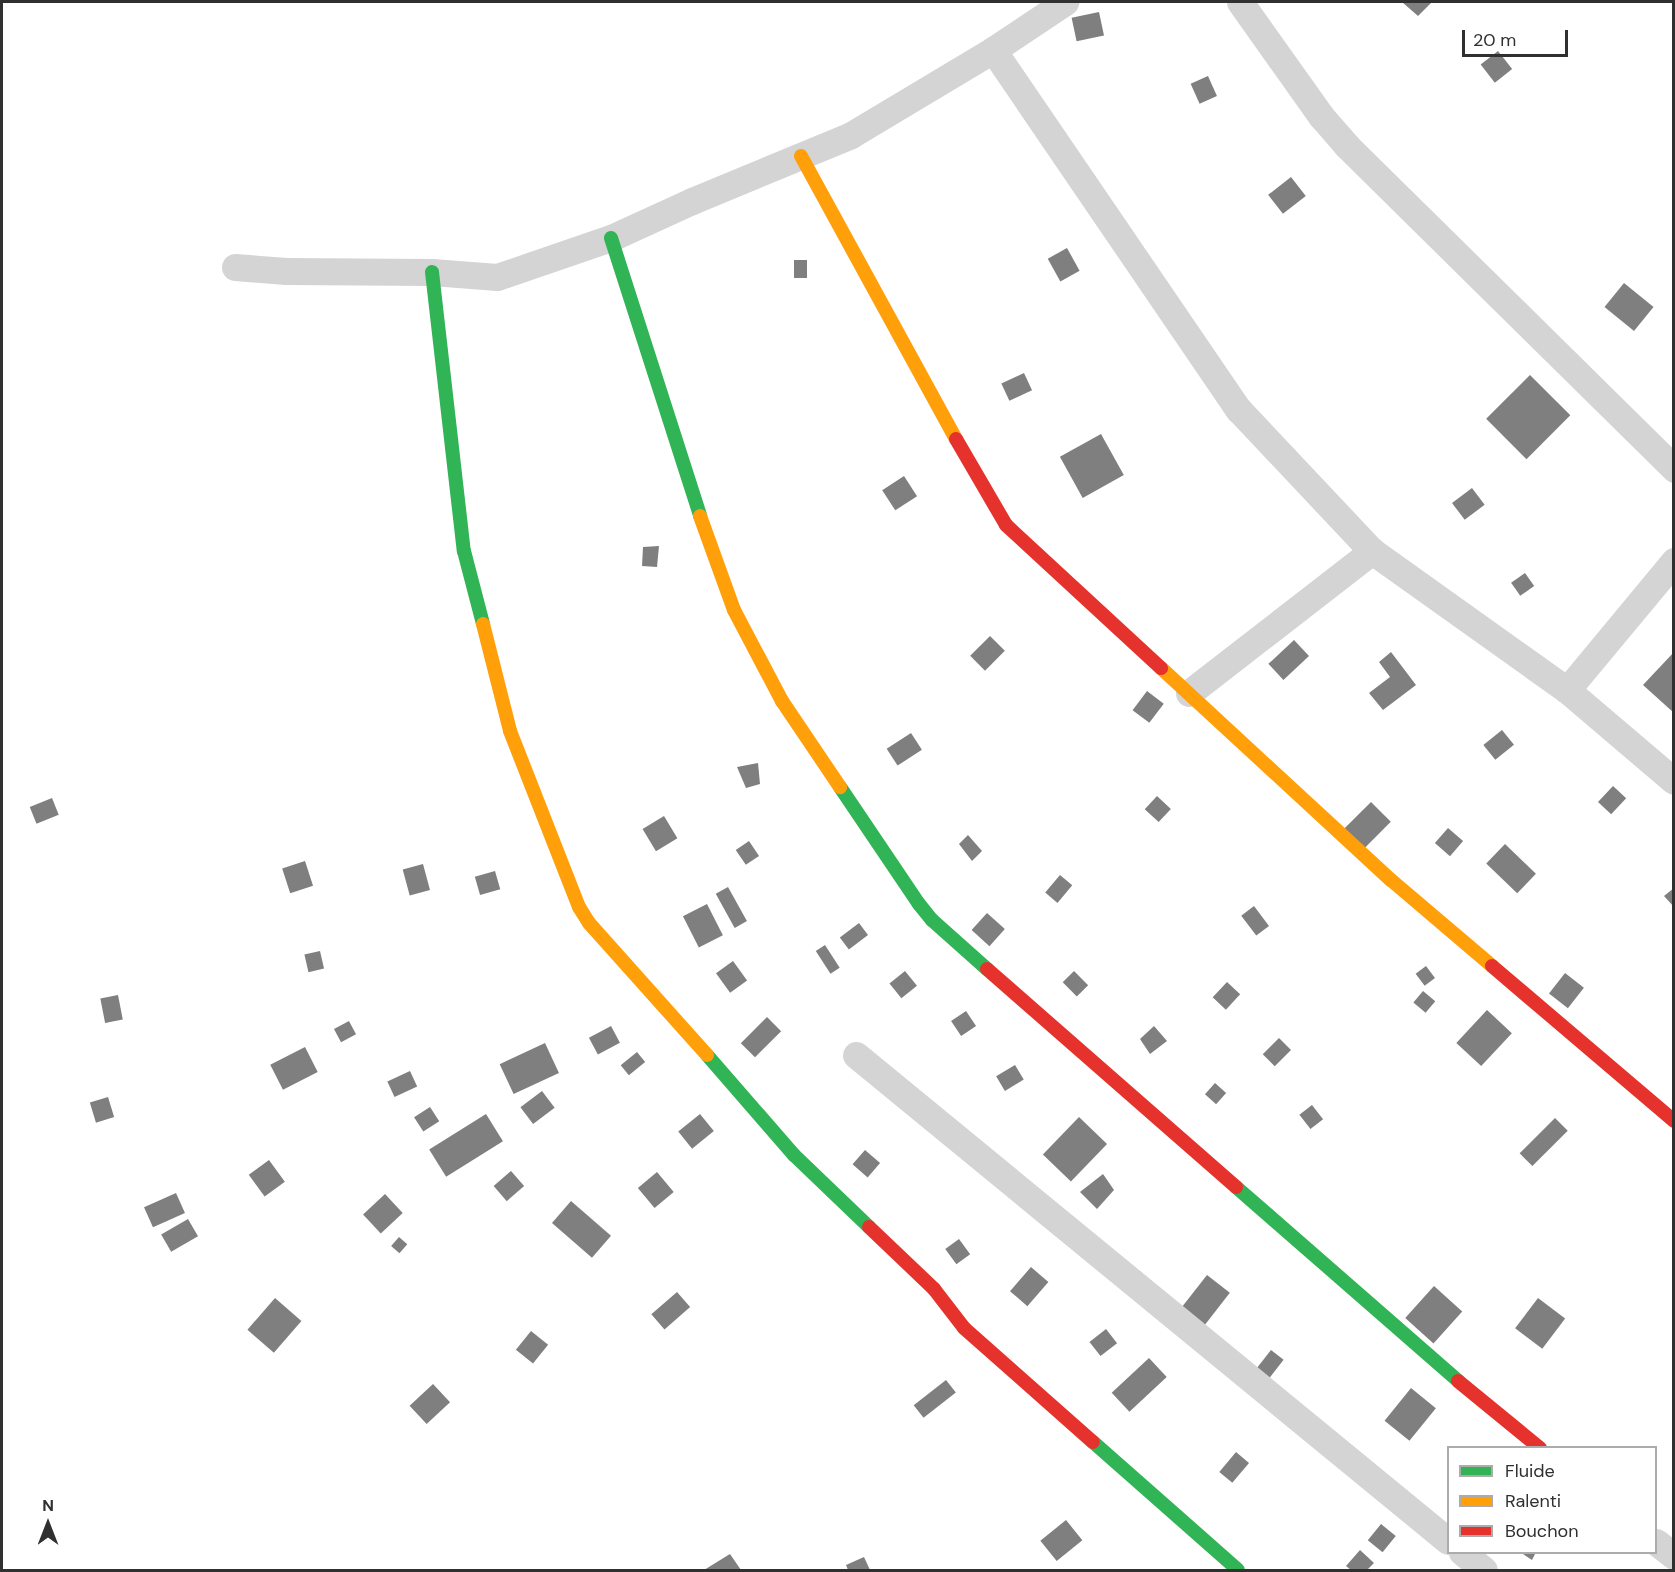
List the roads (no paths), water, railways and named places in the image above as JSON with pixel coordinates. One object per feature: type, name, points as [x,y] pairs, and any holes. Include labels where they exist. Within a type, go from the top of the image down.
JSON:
[{"type":"street","points":[[235,267],[286,271],[432,272],[497,278],[611,238],[692,201],[851,135],[993,50],[1065,2]]},
{"type":"street","points":[[1240,2],[1321,116],[1347,146],[1674,469]]},
{"type":"street","points":[[993,50],[1230,398],[1372,551],[1567,690],[1674,781]]},
{"type":"street","points":[[801,156],[997,513],[1006,525],[1391,880],[1674,1121]]},
{"type":"street","points":[[611,238],[701,520],[734,610],[782,701],[919,904],[932,920],[1419,1348],[1538,1446]]},
{"type":"street","points":[[432,272],[464,551],[510,731],[579,907],[589,923],[664,1005],[794,1155],[933,1289],[964,1328],[1238,1570]]},
{"type":"street","points":[[1189,693],[1372,551]]},
{"type":"street","points":[[1567,690],[1674,561]]},
{"type":"street","points":[[856,1055],[1447,1539]]},
{"type":"street","points":[[1657,1543],[1674,1556]]},
{"type":"street","points":[[1464,1554],[1484,1570]]}]
